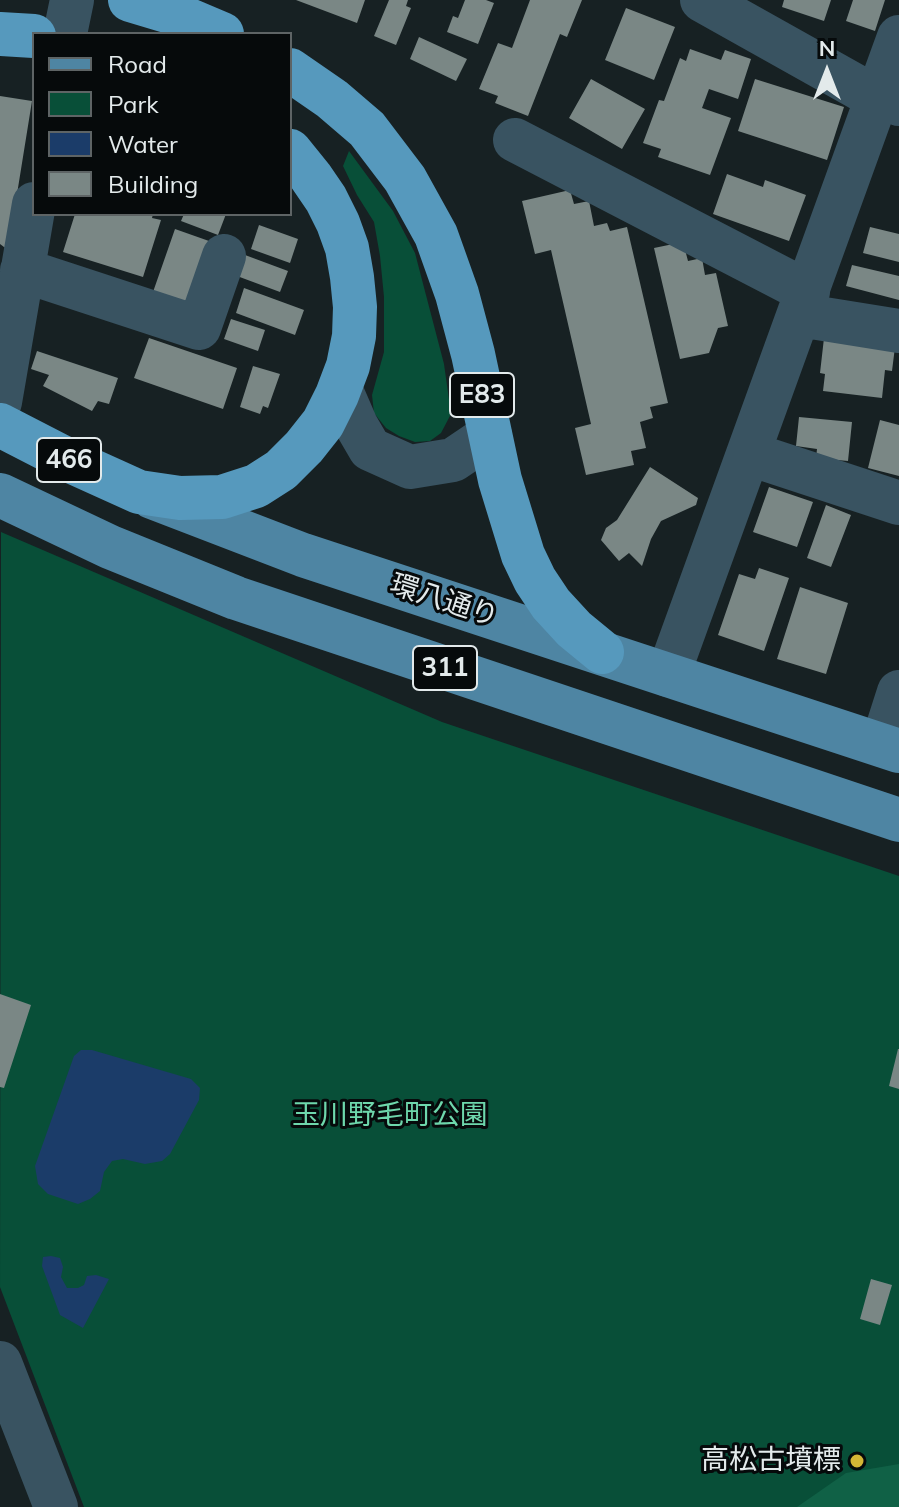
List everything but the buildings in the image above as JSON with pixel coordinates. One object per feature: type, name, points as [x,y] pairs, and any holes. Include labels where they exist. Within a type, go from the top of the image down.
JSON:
[{"type":"highway","points":[[130,0],[170,12],[217,32]]},
{"type":"highway","points":[[0,34],[32,36]]},
{"type":"highway","name":"E83","points":[[292,71],[332,99],[367,129],[405,179],[436,235],[457,294],[500,480],[523,555],[551,604],[574,629],[602,652]]},
{"type":"highway","points":[[139,492],[180,498],[222,497],[256,486],[281,470],[304,447],[323,423],[340,388],[354,336],[355,307],[347,248],[326,199],[292,153]]},
{"type":"highway","name":"環八通り","points":[[0,425],[139,492]]},
{"type":"main road","name":"環八通り","points":[[139,492],[303,555],[891,748]]},
{"type":"main road","name":"311","points":[[0,495],[110,547],[236,598],[899,820]]},
{"type":"street","points":[[65,32],[72,0]]},
{"type":"street","points":[[702,0],[859,88],[889,100]]},
{"type":"street","points":[[668,675],[803,303],[889,100],[899,37]]},
{"type":"street","points":[[515,140],[803,303],[899,331]]},
{"type":"street","points":[[0,402],[32,215]]},
{"type":"street","points":[[22,270],[199,328],[224,256]]},
{"type":"street","points":[[340,388],[370,449],[410,467],[453,460],[490,435]]},
{"type":"street","points":[[750,454],[899,503]]},
{"type":"street","points":[[891,748],[899,692]]},
{"type":"street","points":[[0,1363],[43,1503]]},
{"type":"green space","points":[[349,151],[393,211],[415,253],[444,364],[451,414],[441,433],[430,441],[415,442],[399,436],[386,428],[374,413],[372,395],[384,352],[384,297],[374,222],[343,166]]},
{"type":"green space","name":"玉川野毛町公園","points":[[1,532],[442,722],[899,876],[899,1507],[84,1507],[0,1287]]},
{"type":"green space","points":[[899,1464],[899,1507],[797,1507],[846,1473]]},
{"type":"water","points":[[81,1050],[92,1050],[191,1079],[200,1088],[199,1100],[170,1154],[162,1161],[145,1164],[123,1159],[112,1161],[104,1172],[100,1191],[78,1204],[48,1194],[38,1184],[35,1166],[74,1056]]},
{"type":"water","points":[[43,1257],[60,1258],[63,1267],[61,1277],[67,1288],[84,1285],[87,1276],[109,1279],[83,1328],[60,1315],[42,1266]]},
{"type":"place","name":"高松古墳標","points":[[857,1461]]}]
